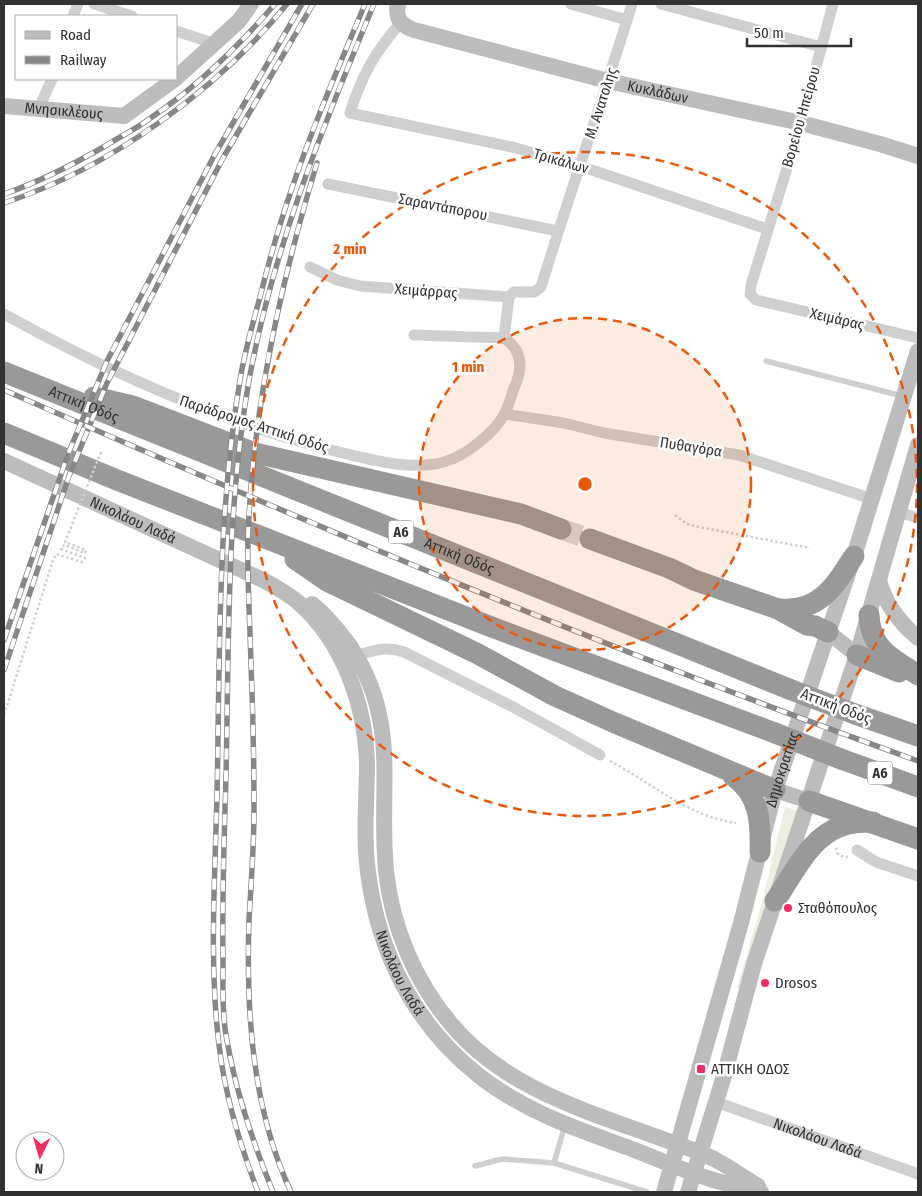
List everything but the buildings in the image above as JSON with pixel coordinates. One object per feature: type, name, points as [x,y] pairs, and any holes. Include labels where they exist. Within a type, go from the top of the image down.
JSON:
[{"type":"highway","points":[[8,374],[133,406],[255,453],[522,514],[561,529]]},
{"type":"highway","name":"Αττική Οδός","points":[[8,374],[789,689],[918,736]]},
{"type":"highway","name":"Α6","points":[[4,433],[117,480],[489,626],[918,787]]},
{"type":"highway","points":[[261,536],[327,580],[478,654],[555,696],[775,790]]},
{"type":"highway","points":[[590,539],[669,568],[694,580],[778,609],[807,625],[815,626],[828,632]]},
{"type":"highway","points":[[778,609],[792,611],[805,607],[829,593],[854,556]]},
{"type":"highway","points":[[869,615],[870,630],[875,641],[887,654],[918,677]]},
{"type":"highway","points":[[857,655],[918,677]]},
{"type":"highway","points":[[721,768],[739,780],[748,789],[756,803],[761,828],[760,852]]},
{"type":"highway","points":[[809,801],[918,839]]},
{"type":"highway","points":[[775,901],[806,854],[826,834],[848,824],[873,822]]},
{"type":"street","points":[[94,4],[129,15]]},
{"type":"street","points":[[178,76],[239,21],[251,4]]},
{"type":"street","points":[[398,4],[396,16],[400,23]]},
{"type":"street","points":[[571,4],[627,20]]},
{"type":"street","name":"Μ. Ανατολης","points":[[541,287],[632,4]]},
{"type":"street","points":[[661,4],[821,47]]},
{"type":"street","name":"Βορείου Ηπείρου","points":[[756,300],[750,294],[751,285],[767,229],[802,123],[833,4]]},
{"type":"street","name":"Κυκλάδων","points":[[400,23],[414,30],[608,81],[802,123],[918,156]]},
{"type":"street","name":"Τρικάλων","points":[[400,23],[383,44],[365,72],[350,113],[512,147],[580,166],[767,229]]},
{"type":"street","points":[[178,32],[213,44]]},
{"type":"street","points":[[39,108],[52,80]]},
{"type":"street","name":"Μνησικλέους","points":[[4,106],[124,116],[173,80]]},
{"type":"street","name":"Σαραντάπορου","points":[[328,184],[558,231]]},
{"type":"street","name":"Χειμάρρας","points":[[310,267],[337,280],[360,286],[509,297],[514,292],[534,292],[541,287]]},
{"type":"street","points":[[414,335],[504,338],[509,297]]},
{"type":"street","name":"Χειμάρας","points":[[756,300],[918,338]]},
{"type":"street","name":"Παράδρομος Αττική Οδός","points":[[4,314],[100,365],[204,410],[322,448],[376,460],[418,465],[446,461],[471,449],[494,428],[505,414],[519,378],[520,362],[515,348],[504,338]]},
{"type":"street","name":"Δημοκρατίας","points":[[664,1192],[760,852],[775,790],[854,556],[918,352]]},
{"type":"street","name":"Πυθαγόρα","points":[[505,414],[564,423],[604,433],[739,455],[872,499]]},
{"type":"street","points":[[688,1192],[716,1102],[754,964],[857,655],[918,445]]},
{"type":"street","name":"Νικολάου Λαδά","points":[[4,461],[293,592],[317,608],[331,622],[356,656],[374,695],[383,729],[386,871],[392,906],[407,954],[416,972],[452,1025],[474,1048],[518,1080],[546,1095],[700,1153],[717,1161],[768,1192]]},
{"type":"street","points":[[899,512],[918,518]]},
{"type":"street","name":"Νικολάου Λαδά","points":[[263,580],[291,596],[310,614],[334,647],[353,686],[364,730],[367,870],[374,908],[384,944],[403,985],[434,1031],[477,1074],[509,1097],[565,1124],[672,1165],[761,1192]]},
{"type":"street","points":[[879,580],[882,593],[891,608],[918,638]]},
{"type":"street","points":[[828,632],[857,655]]},
{"type":"street","points":[[356,656],[385,648],[404,652],[515,708],[600,756]]},
{"type":"street","points":[[775,790],[809,801]]},
{"type":"street","points":[[857,850],[876,862],[918,876]]},
{"type":"street","name":"Νικολάου Λαδά","points":[[716,1102],[918,1174]]},
{"type":"lane","points":[[766,361],[904,396]]},
{"type":"lane","points":[[554,1163],[565,1124]]},
{"type":"lane","points":[[475,1166],[502,1159],[554,1163],[648,1192]]},
{"type":"path","points":[[4,715],[56,554],[82,562],[85,558],[61,550],[64,545],[85,553],[86,550],[65,542],[101,452]]},
{"type":"path","points":[[675,515],[688,524],[699,527],[810,548]]},
{"type":"path","points":[[600,756],[697,811],[712,818],[736,823]]},
{"type":"path","points":[[836,844],[836,850],[841,856],[847,857],[857,850]]},
{"type":"shaded area","points":[[785,807],[799,811],[742,990],[737,988],[761,906]]},
{"type":"tunnel","points":[[561,529],[590,539]]},
{"type":"railway","points":[[4,194],[69,166],[144,123],[167,107],[216,66],[275,4]]},
{"type":"railway","points":[[4,203],[44,188],[83,169],[159,123],[195,96],[228,66],[259,36],[287,4]]},
{"type":"railway","points":[[4,640],[68,454],[107,361],[215,154],[302,4]]},
{"type":"railway","points":[[4,670],[69,476],[107,383],[223,158],[313,4]]},
{"type":"railway","points":[[258,1192],[239,1138],[229,1102],[219,1045],[214,983],[213,920],[221,584],[228,479],[233,426],[241,374],[274,244],[308,144],[365,4]]},
{"type":"railway","points":[[273,1192],[241,1102],[226,1036],[224,1015],[223,892],[230,575],[237,475],[250,375],[272,279],[319,140],[374,4]]},
{"type":"railway","points":[[291,1192],[278,1160],[268,1127],[254,1059],[251,1024],[248,955],[254,792],[248,538],[255,443],[270,349],[291,255],[317,163]]},
{"type":"railway","points":[[4,390],[230,488],[572,630],[802,719],[918,761]]},
{"type":"place","name":"Σταθόπουλος","points":[[788,908]]},
{"type":"place","name":"Drosos","points":[[765,983]]},
{"type":"place","name":"ΑΤΤΙΚΗ ΟΔΟΣ","points":[[701,1069]]}]
